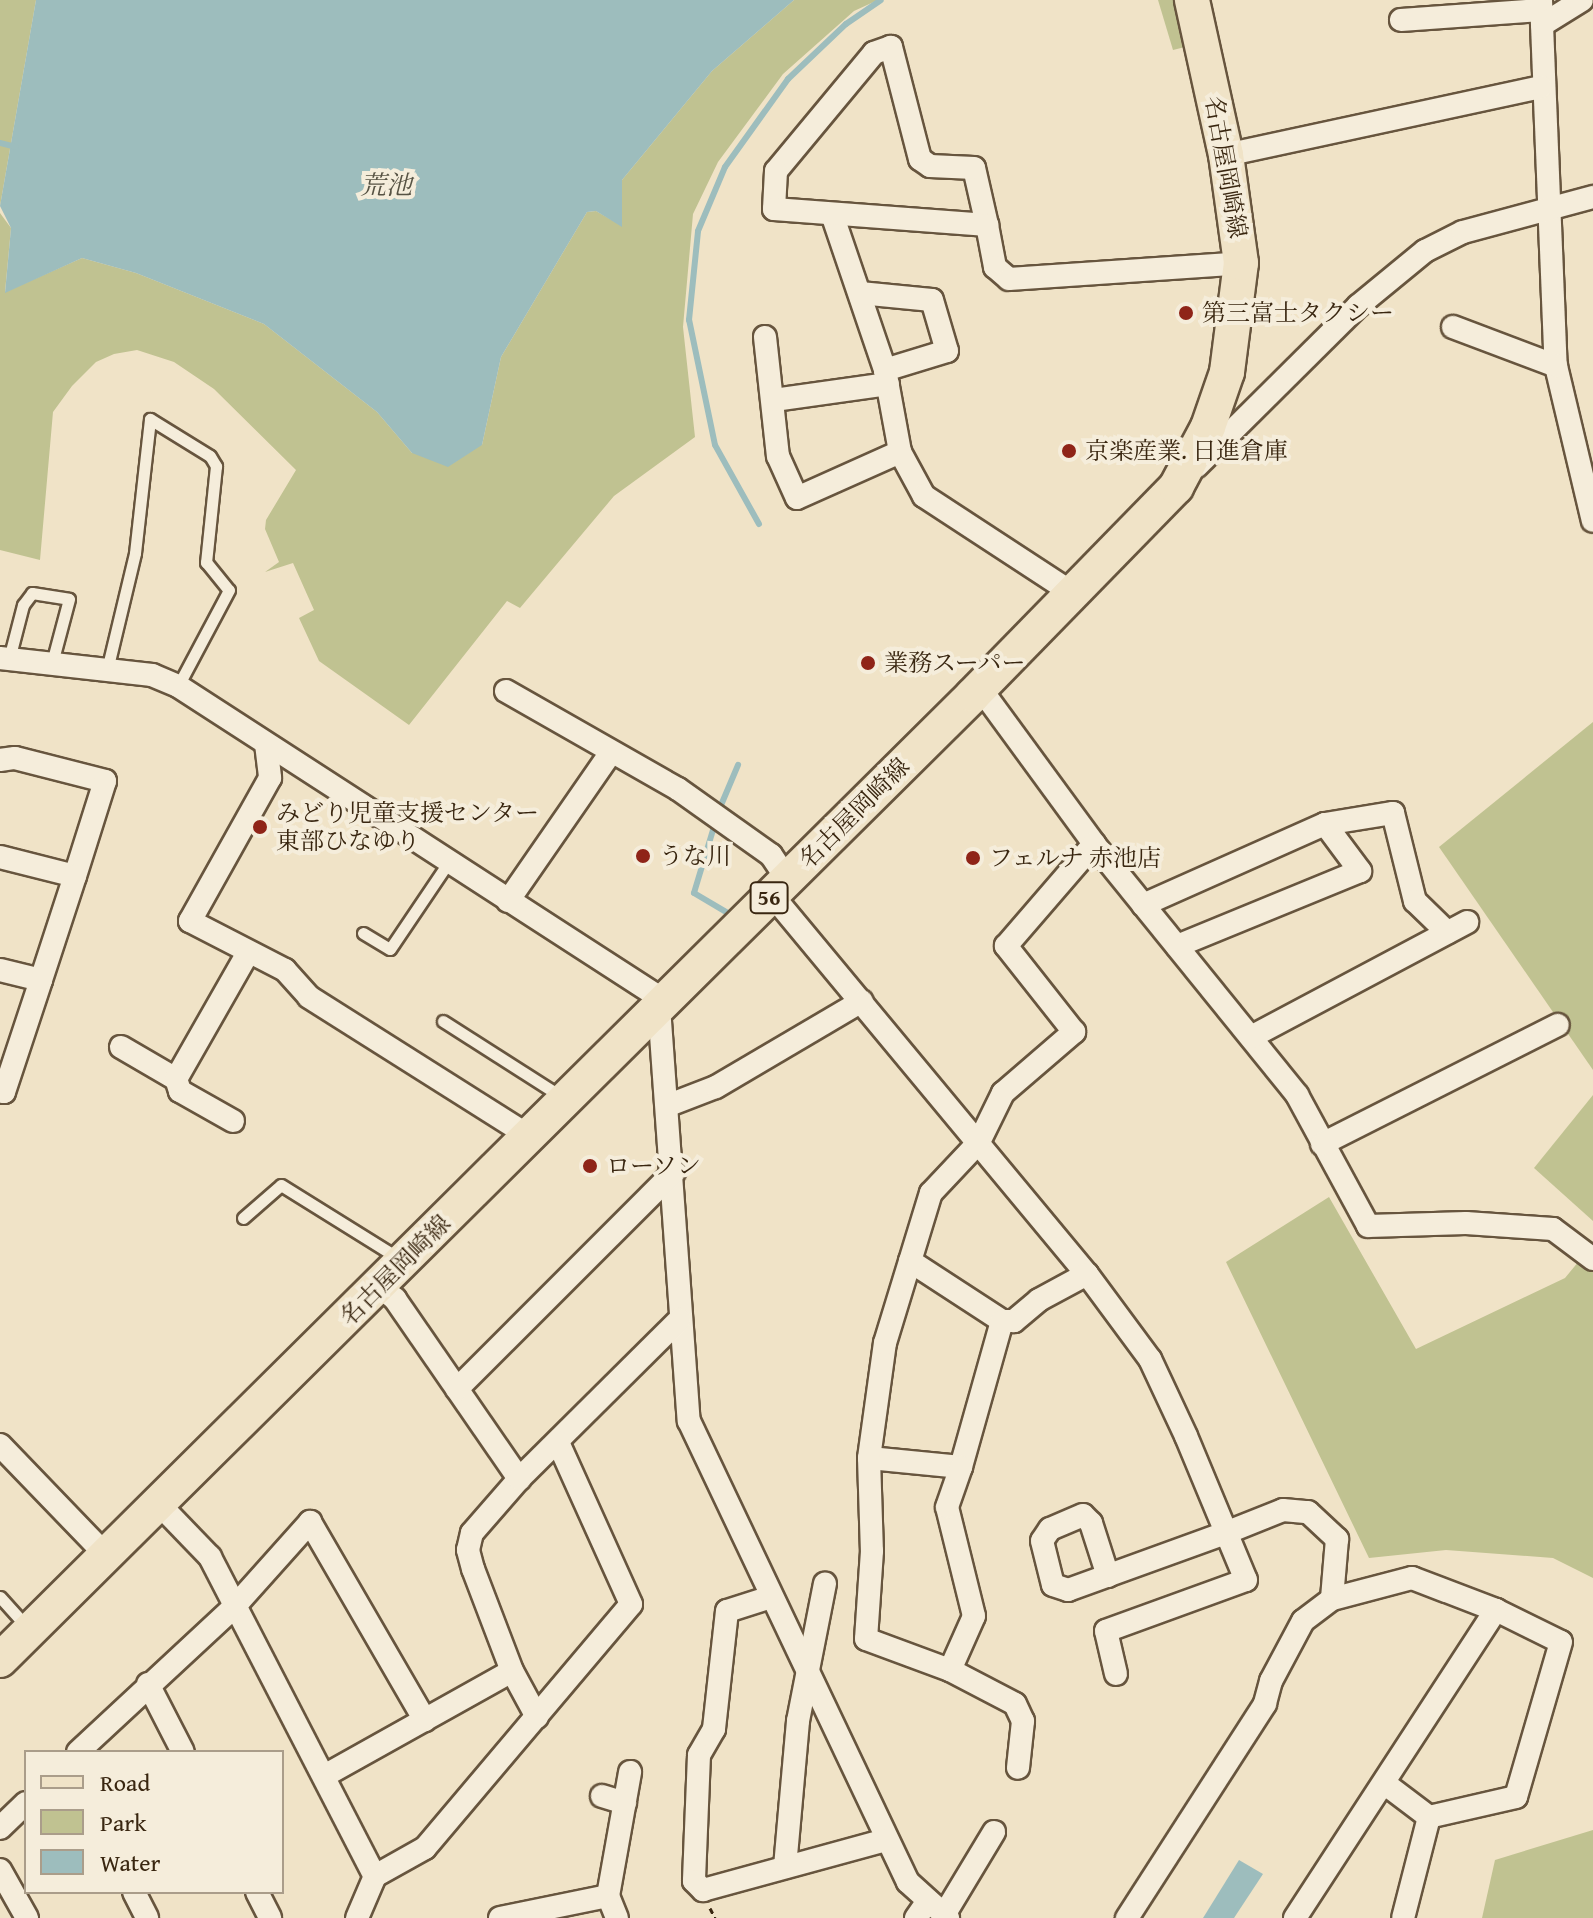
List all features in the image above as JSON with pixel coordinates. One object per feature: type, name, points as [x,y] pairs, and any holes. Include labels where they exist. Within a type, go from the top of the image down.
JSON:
[{"type":"main road","name":"名古屋岡崎線","points":[[0,1660],[980,688],[1176,487],[1208,427],[1227,372],[1241,263],[1226,155],[1192,0]]},
{"type":"street","points":[[1401,20],[1541,11],[1582,0]]},
{"type":"street","points":[[1541,11],[1541,87],[1556,366],[1593,521]]},
{"type":"street","points":[[987,225],[774,209],[776,171],[874,53],[886,46],[891,47],[908,102],[920,159],[930,166],[974,168],[987,225],[995,267],[1009,279],[1241,263]]},
{"type":"street","points":[[1226,155],[1541,87]]},
{"type":"street","points":[[1176,487],[1391,275],[1454,236],[1547,207],[1593,197]]},
{"type":"street","points":[[832,214],[886,377],[900,452],[924,496],[1074,594]]},
{"type":"street","points":[[774,400],[886,377],[947,351],[932,300],[860,293]]},
{"type":"street","points":[[1453,327],[1556,366]]},
{"type":"street","points":[[765,337],[778,456],[797,498],[900,452]]},
{"type":"street","points":[[5,658],[152,675],[178,686],[452,858],[508,901],[662,1004],[674,1172],[679,1320],[689,1421],[886,1840],[908,1882],[934,1913],[994,1832]]},
{"type":"street","points":[[980,688],[1094,844],[1297,1095],[1368,1226],[1466,1223],[1553,1229],[1593,1259]]},
{"type":"street","points":[[506,691],[724,820],[771,855],[779,887],[862,1001],[1087,1274],[1150,1359],[1228,1532],[1246,1580],[1106,1631],[1116,1674]]},
{"type":"street","points":[[266,744],[270,778],[190,921],[285,970],[309,997],[529,1136]]},
{"type":"street","points":[[508,901],[611,752]]},
{"type":"street","points":[[0,760],[15,758],[105,781],[4,1092],[0,1091]]},
{"type":"street","points":[[1143,905],[1325,824],[1393,813],[1415,901],[1457,927],[1251,1037]]},
{"type":"street","points":[[1177,946],[1360,871],[1325,824]]},
{"type":"street","points":[[1018,1768],[1023,1721],[1015,1704],[950,1670],[866,1639],[869,1458],[885,1343],[931,1193],[979,1142],[1003,1093],[1074,1032],[1006,946],[1094,844]]},
{"type":"street","points":[[0,857],[75,876]]},
{"type":"street","points":[[176,1079],[248,953]]},
{"type":"street","points":[[0,970],[41,980]]},
{"type":"street","points":[[669,1105],[716,1087],[862,1001]]},
{"type":"street","points":[[1322,1144],[1558,1025]]},
{"type":"street","points":[[121,1047],[176,1079],[180,1091],[233,1121]]},
{"type":"street","points":[[457,1389],[674,1172]]},
{"type":"street","points":[[910,1261],[1002,1321],[1014,1321],[1039,1300],[1087,1274]]},
{"type":"street","points":[[379,1286],[395,1299],[519,1479]]},
{"type":"street","points":[[537,1717],[512,1671],[468,1550],[480,1520],[679,1320]]},
{"type":"street","points":[[950,1670],[974,1616],[947,1507],[1002,1321]]},
{"type":"street","points":[[357,1918],[375,1876],[425,1848],[631,1604],[558,1442]]},
{"type":"street","points":[[0,1445],[106,1555]]},
{"type":"street","points":[[869,1458],[961,1467]]},
{"type":"street","points":[[158,1503],[210,1557],[375,1876]]},
{"type":"street","points":[[1108,1576],[1283,1510],[1308,1512],[1337,1539],[1332,1599]]},
{"type":"street","points":[[80,1750],[235,1606],[310,1522],[425,1720]]},
{"type":"street","points":[[1127,1918],[1265,1704],[1271,1681],[1303,1621],[1332,1599],[1412,1578],[1496,1610],[1561,1642],[1516,1797],[1429,1817]]},
{"type":"street","points":[[785,1867],[798,1721],[810,1680],[825,1584]]},
{"type":"street","points":[[771,1597],[727,1611],[714,1729],[699,1755],[694,1881],[703,1890],[886,1840]]},
{"type":"street","points":[[1295,1918],[1496,1610]]},
{"type":"street","points":[[324,1776],[512,1671]]},
{"type":"street","points":[[148,1684],[182,1750]]},
{"type":"street","points":[[617,1918],[608,1896],[630,1772]]},
{"type":"street","points":[[1384,1783],[1429,1817]]},
{"type":"street","points":[[602,1796],[625,1803]]},
{"type":"street","points":[[0,1828],[24,1805]]},
{"type":"street","points":[[1403,1918],[1429,1817]]},
{"type":"street","points":[[0,1870],[21,1916]]},
{"type":"street","points":[[135,1894],[147,1918]]},
{"type":"street","points":[[258,1894],[270,1918]]},
{"type":"street","points":[[500,1918],[608,1896]]},
{"type":"lane","points":[[107,670],[135,553],[150,419],[210,456],[216,466],[206,562],[229,590],[178,686]]},
{"type":"lane","points":[[5,658],[23,605],[32,593],[69,599],[52,663]]},
{"type":"lane","points":[[363,933],[390,949],[452,858]]},
{"type":"lane","points":[[443,1021],[566,1100]]},
{"type":"lane","points":[[243,1218],[281,1185],[404,1262]]},
{"type":"lane","points":[[0,1597],[30,1630]]},
{"type":"green space","points":[[0,0],[36,0],[0,206]]},
{"type":"green space","points":[[794,0],[878,0],[854,11],[783,74],[718,162],[693,214],[683,327],[695,437],[614,496],[520,608],[507,601],[409,725],[319,661],[299,618],[314,610],[293,563],[265,572],[279,562],[265,529],[266,520],[296,470],[214,389],[174,362],[137,350],[114,354],[96,362],[72,386],[53,412],[40,560],[0,550],[0,213],[11,228],[5,292],[82,258],[136,273],[264,324],[377,412],[412,453],[482,445],[501,357],[587,212],[596,211],[622,226],[622,180],[712,71]]},
{"type":"green space","points":[[1158,0],[1178,0],[1189,46],[1173,50]]},
{"type":"green space","points":[[1593,722],[1593,1070],[1439,847]]},
{"type":"green space","points":[[1593,1095],[1593,1221],[1534,1168]]},
{"type":"green space","points":[[1329,1197],[1416,1349],[1565,1278],[1593,1244],[1593,1578],[1553,1558],[1446,1550],[1369,1558],[1226,1262]]},
{"type":"green space","points":[[1593,1830],[1593,1918],[1482,1918],[1495,1860]]},
{"type":"water","name":"荒池","points":[[36,0],[794,0],[712,71],[622,180],[622,227],[596,211],[587,212],[501,357],[482,445],[448,467],[412,453],[377,412],[264,324],[136,273],[82,258],[5,293],[11,228],[0,206]]},
{"type":"water","points":[[1239,1860],[1263,1874],[1234,1918],[1203,1918]]},
{"type":"waterway","points":[[759,524],[715,445],[689,320],[698,231],[725,167],[788,79],[846,24],[881,0]]},
{"type":"waterway","points":[[0,143],[16,147]]},
{"type":"waterway","points":[[719,810],[738,765]]},
{"type":"waterway","points":[[716,820],[694,893],[731,915]]},
{"type":"place","name":"第三富士タクシー","points":[[1186,313]]},
{"type":"place","name":"京楽産業. 日進倉庫","points":[[1069,451]]},
{"type":"place","name":"業務スーパー","points":[[868,663]]},
{"type":"place","name":"みどり児童支援センター 東部ひなゆり","points":[[260,827]]},
{"type":"place","name":"うな川","points":[[643,856]]},
{"type":"place","name":"フェルナ 赤池店","points":[[973,858]]},
{"type":"place","name":"ローソン","points":[[590,1166]]}]
